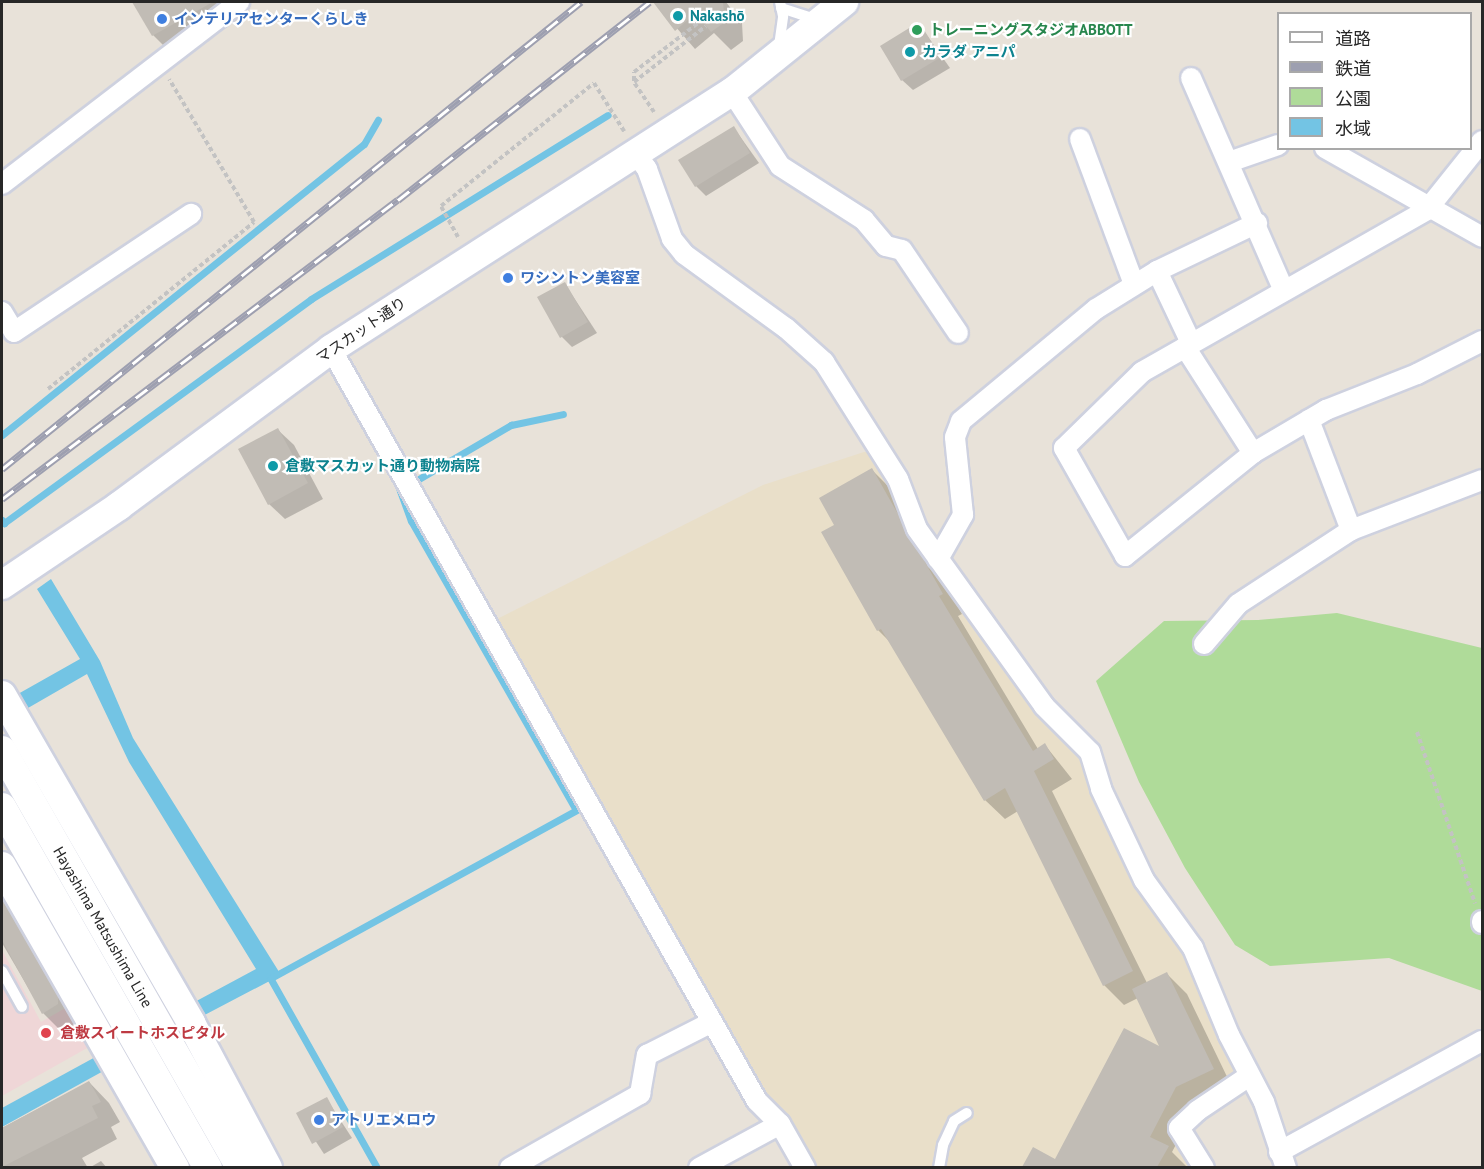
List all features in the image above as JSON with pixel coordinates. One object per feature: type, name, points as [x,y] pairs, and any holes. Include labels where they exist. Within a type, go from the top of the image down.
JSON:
[{"type":"main road","name":"マスカット通り","points":[[2,585],[119,506],[331,349],[482,250],[631,144],[732,92],[844,2]]},
{"type":"main road","points":[[2,696],[187,1016],[268,1167]]},
{"type":"main road","name":"Hayashima Matsushima Line","points":[[2,750],[240,1167]]},
{"type":"main road","name":"Hayashima Matsushima Line","points":[[2,807],[208,1167]]},
{"type":"main road","points":[[2,866],[110,1058],[175,1167]]},
{"type":"street","points":[[2,184],[240,2]]},
{"type":"street","points":[[1191,78],[1257,223],[1284,291]]},
{"type":"street","points":[[732,92],[780,166],[864,220],[886,246],[902,250],[958,333]]},
{"type":"street","points":[[1080,139],[1134,284]]},
{"type":"street","points":[[1482,141],[1427,210],[1142,372],[1064,448],[1125,556],[1253,453],[1310,420],[1482,341]]},
{"type":"street","points":[[631,144],[647,170],[672,239],[684,254],[786,328],[824,362],[898,479],[917,529],[1044,706],[1090,752],[1101,789],[1144,880],[1193,948],[1249,1076],[1263,1102],[1283,1160],[1482,1041]]},
{"type":"street","points":[[1229,162],[1277,145]]},
{"type":"street","points":[[1328,150],[1427,210],[1482,237]]},
{"type":"street","points":[[2,312],[14,332],[191,214]]},
{"type":"street","points":[[938,559],[963,515],[955,437],[961,421],[1096,309],[1134,284],[1257,223]]},
{"type":"street","points":[[1157,272],[1188,345],[1253,453]]},
{"type":"street","points":[[331,349],[406,487],[757,1101],[780,1124],[805,1167]]},
{"type":"street","points":[[1310,420],[1351,530]]},
{"type":"street","points":[[1204,644],[1238,604],[1351,530],[1482,480]]},
{"type":"street","points":[[510,1167],[640,1094],[647,1055],[712,1022]]},
{"type":"street","points":[[1204,1167],[1179,1128],[1197,1111],[1249,1076]]},
{"type":"street","points":[[699,1167],[780,1124]]},
{"type":"lane","points":[[781,5],[797,16],[822,19]]},
{"type":"lane","points":[[778,55],[781,5]]},
{"type":"lane","points":[[2,971],[22,1007]]},
{"type":"lane","points":[[939,1167],[943,1145],[954,1121],[967,1113]]},
{"type":"path","points":[[654,112],[634,82],[633,72],[702,20]]},
{"type":"path","points":[[634,82],[706,26]]},
{"type":"path","points":[[458,237],[440,210],[594,83],[631,144]]},
{"type":"path","points":[[1417,732],[1454,851],[1482,922]]},
{"type":"shaded area","points":[[864,452],[871,452],[893,481],[1088,755],[1184,938],[1240,1070],[1169,1123],[1195,1168],[812,1167],[770,1108],[491,622],[763,485]]},
{"type":"shaded area","name":"倉敷スイートホスピタル","points":[[2,950],[41,1022],[74,1003],[96,1043],[2,1096]]},
{"type":"green space","points":[[1337,613],[1482,648],[1482,991],[1389,958],[1270,966],[1235,945],[1185,868],[1139,782],[1096,681],[1164,621],[1258,620]]},
{"type":"water","points":[[51,579],[100,661],[133,738],[281,975],[197,1019],[189,1005],[256,969],[129,762],[87,674],[2,723],[2,703],[80,659],[37,589]]},
{"type":"water","points":[[99,1055],[107,1069],[2,1127],[2,1108]]},
{"type":"building","name":"インテリアセンターくらしき","points":[[132,2],[213,2],[152,36]]},
{"type":"building","name":"Nakashō","points":[[653,2],[723,2],[725,22],[711,32],[696,13],[675,31]]},
{"type":"building","name":"カラダ アニパ","points":[[919,22],[941,57],[901,81],[880,46]]},
{"type":"building","points":[[734,126],[750,153],[695,187],[678,160]]},
{"type":"building","points":[[565,282],[588,322],[560,338],[537,297]]},
{"type":"building","name":"倉敷マスカット通り動物病院","points":[[278,428],[308,483],[268,505],[238,449]]},
{"type":"building","points":[[872,468],[943,594],[939,596],[1033,751],[1045,743],[1054,759],[1034,771],[1133,971],[1103,986],[1005,788],[984,801],[881,629],[877,631],[821,532],[834,525],[819,498]]},
{"type":"building","points":[[2,898],[58,997],[58,1004],[42,1014],[2,940]]},
{"type":"building","points":[[1167,972],[1214,1069],[1176,1087],[1150,1137],[1169,1146],[1157,1167],[1022,1167],[1033,1147],[1055,1159],[1124,1028],[1159,1046],[1132,989]]},
{"type":"building","points":[[89,1081],[101,1102],[92,1106],[98,1118],[2,1167],[2,1128]]},
{"type":"building","name":"アトリエメロウ","points":[[327,1097],[343,1127],[312,1144],[296,1113]]},
{"type":"waterway","points":[[2,520],[4,523],[311,299],[608,115]]},
{"type":"waterway","points":[[2,435],[364,144],[378,120]]},
{"type":"waterway","points":[[271,978],[576,810],[411,521],[400,490],[511,425],[563,414]]},
{"type":"waterway","points":[[269,976],[377,1168]]},
{"type":"railway","points":[[2,469],[581,2]]},
{"type":"railway","points":[[2,499],[398,200],[650,2]]},
{"type":"place","name":"Nakashō","points":[[678,16]]},
{"type":"place","name":"インテリアセンターくらしき","points":[[162,19]]},
{"type":"place","name":"トレーニングスタジオABBOTT","points":[[917,30]]},
{"type":"place","name":"カラダ アニパ","points":[[910,52]]},
{"type":"place","name":"ワシントン美容室","points":[[508,278]]},
{"type":"place","name":"倉敷マスカット通り動物病院","points":[[273,466]]},
{"type":"place","name":"倉敷スイートホスピタル","points":[[46,1033]]},
{"type":"place","name":"アトリエメロウ","points":[[319,1120]]}]
